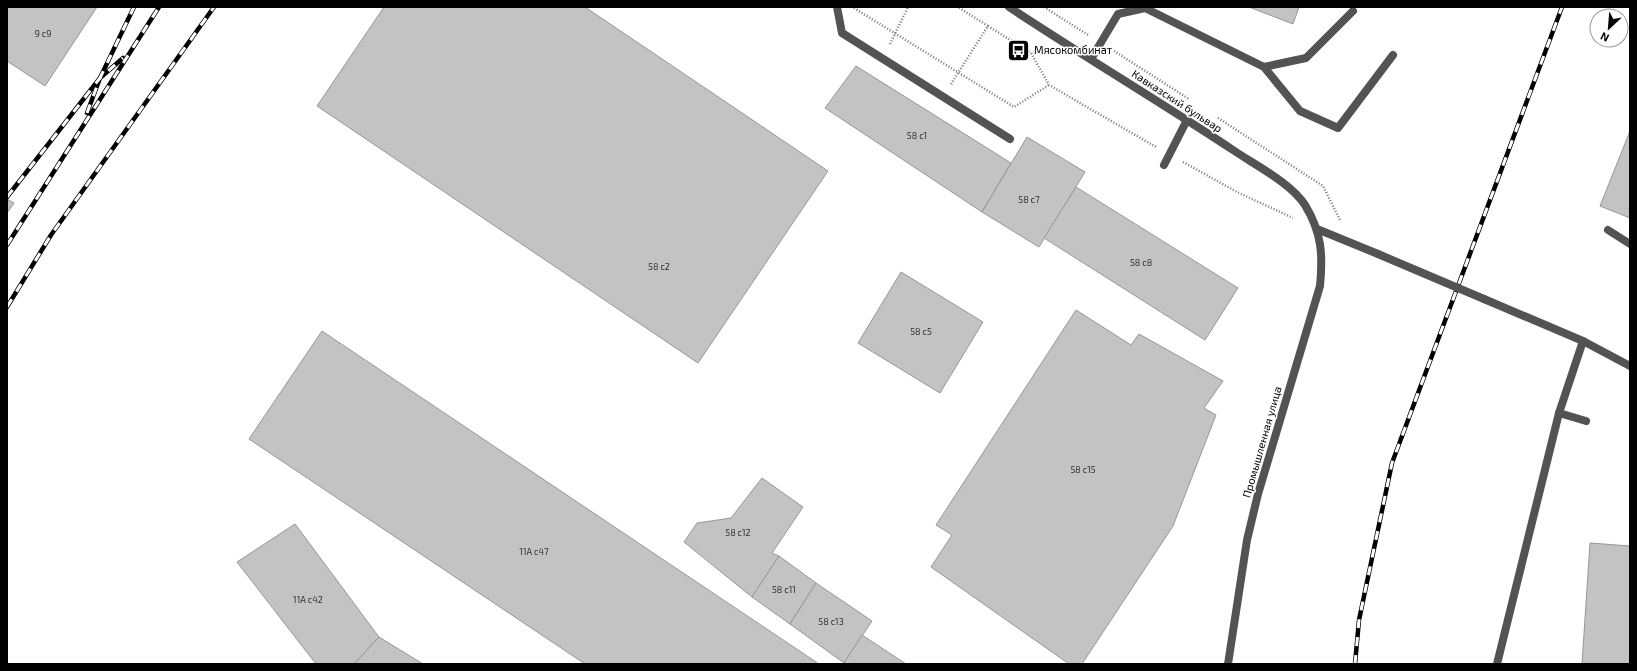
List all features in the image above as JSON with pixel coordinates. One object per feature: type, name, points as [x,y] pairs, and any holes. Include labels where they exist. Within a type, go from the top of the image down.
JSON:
[{"type":"street","points":[[837,7],[842,33],[1010,139]]},
{"type":"street","name":"Кавказский бульвар","points":[[1009,7],[1288,186],[1304,204],[1317,229]]},
{"type":"street","points":[[1091,59],[1118,14],[1145,8],[1264,67],[1300,111],[1338,128],[1393,54]]},
{"type":"street","points":[[1264,67],[1306,58],[1353,11]]},
{"type":"street","points":[[1164,165],[1187,120]]},
{"type":"street","points":[[1317,229],[1583,341],[1630,366]]},
{"type":"street","name":"Промышленная улица","points":[[1228,664],[1247,540],[1258,494],[1320,286],[1322,259],[1317,229]]},
{"type":"street","points":[[1608,230],[1630,244]]},
{"type":"street","points":[[1497,664],[1559,413],[1583,341]]},
{"type":"street","points":[[1559,413],[1586,421]]},
{"type":"path","points":[[853,7],[1014,107],[1049,85]]},
{"type":"path","points":[[883,59],[908,7]]},
{"type":"path","points":[[958,7],[1031,53],[1049,85],[1237,192],[1317,229]]},
{"type":"path","points":[[942,97],[988,26]]},
{"type":"building","points":[[7,7],[97,7],[45,86],[7,61]]},
{"type":"building","points":[[384,7],[585,7],[828,171],[698,363],[317,106]]},
{"type":"building","points":[[1249,7],[1299,7],[1293,24]]},
{"type":"building","points":[[856,66],[1011,163],[982,212],[825,108]]},
{"type":"building","points":[[1630,131],[1630,218],[1600,206]]},
{"type":"building","points":[[1027,137],[1085,172],[1039,247],[982,212]]},
{"type":"building","points":[[1076,187],[1238,288],[1205,340],[1044,238]]},
{"type":"building","points":[[7,199],[14,203],[7,213]]},
{"type":"building","points":[[901,272],[983,322],[940,393],[858,343]]},
{"type":"building","points":[[1076,310],[1131,345],[1139,334],[1223,381],[1204,408],[1216,415],[1173,526],[1082,664],[1069,664],[931,567],[952,535],[936,525]]},
{"type":"building","points":[[322,331],[819,664],[585,664],[249,439]]},
{"type":"building","points":[[762,478],[803,507],[772,553],[779,556],[752,597],[684,542],[697,523],[731,518]]},
{"type":"building","points":[[295,524],[379,637],[354,664],[316,664],[237,562]]},
{"type":"building","points":[[1590,543],[1630,546],[1630,664],[1582,664]]},
{"type":"building","points":[[779,556],[816,583],[790,624],[752,597]]},
{"type":"building","points":[[816,583],[872,621],[844,663],[790,624]]},
{"type":"building","points":[[862,635],[906,664],[845,664],[844,663]]},
{"type":"building","points":[[379,637],[423,664],[354,664]]},
{"type":"railway","points":[[87,113],[100,78],[134,7]]},
{"type":"railway","points":[[7,245],[159,7]]},
{"type":"railway","points":[[7,307],[51,235],[214,7]]},
{"type":"railway","points":[[1355,664],[1359,620],[1392,463],[1562,7]]},
{"type":"railway","points":[[7,197],[100,78],[123,58]]},
{"type":"place","name":"Мясокомбинат","points":[[1019,50]]}]
